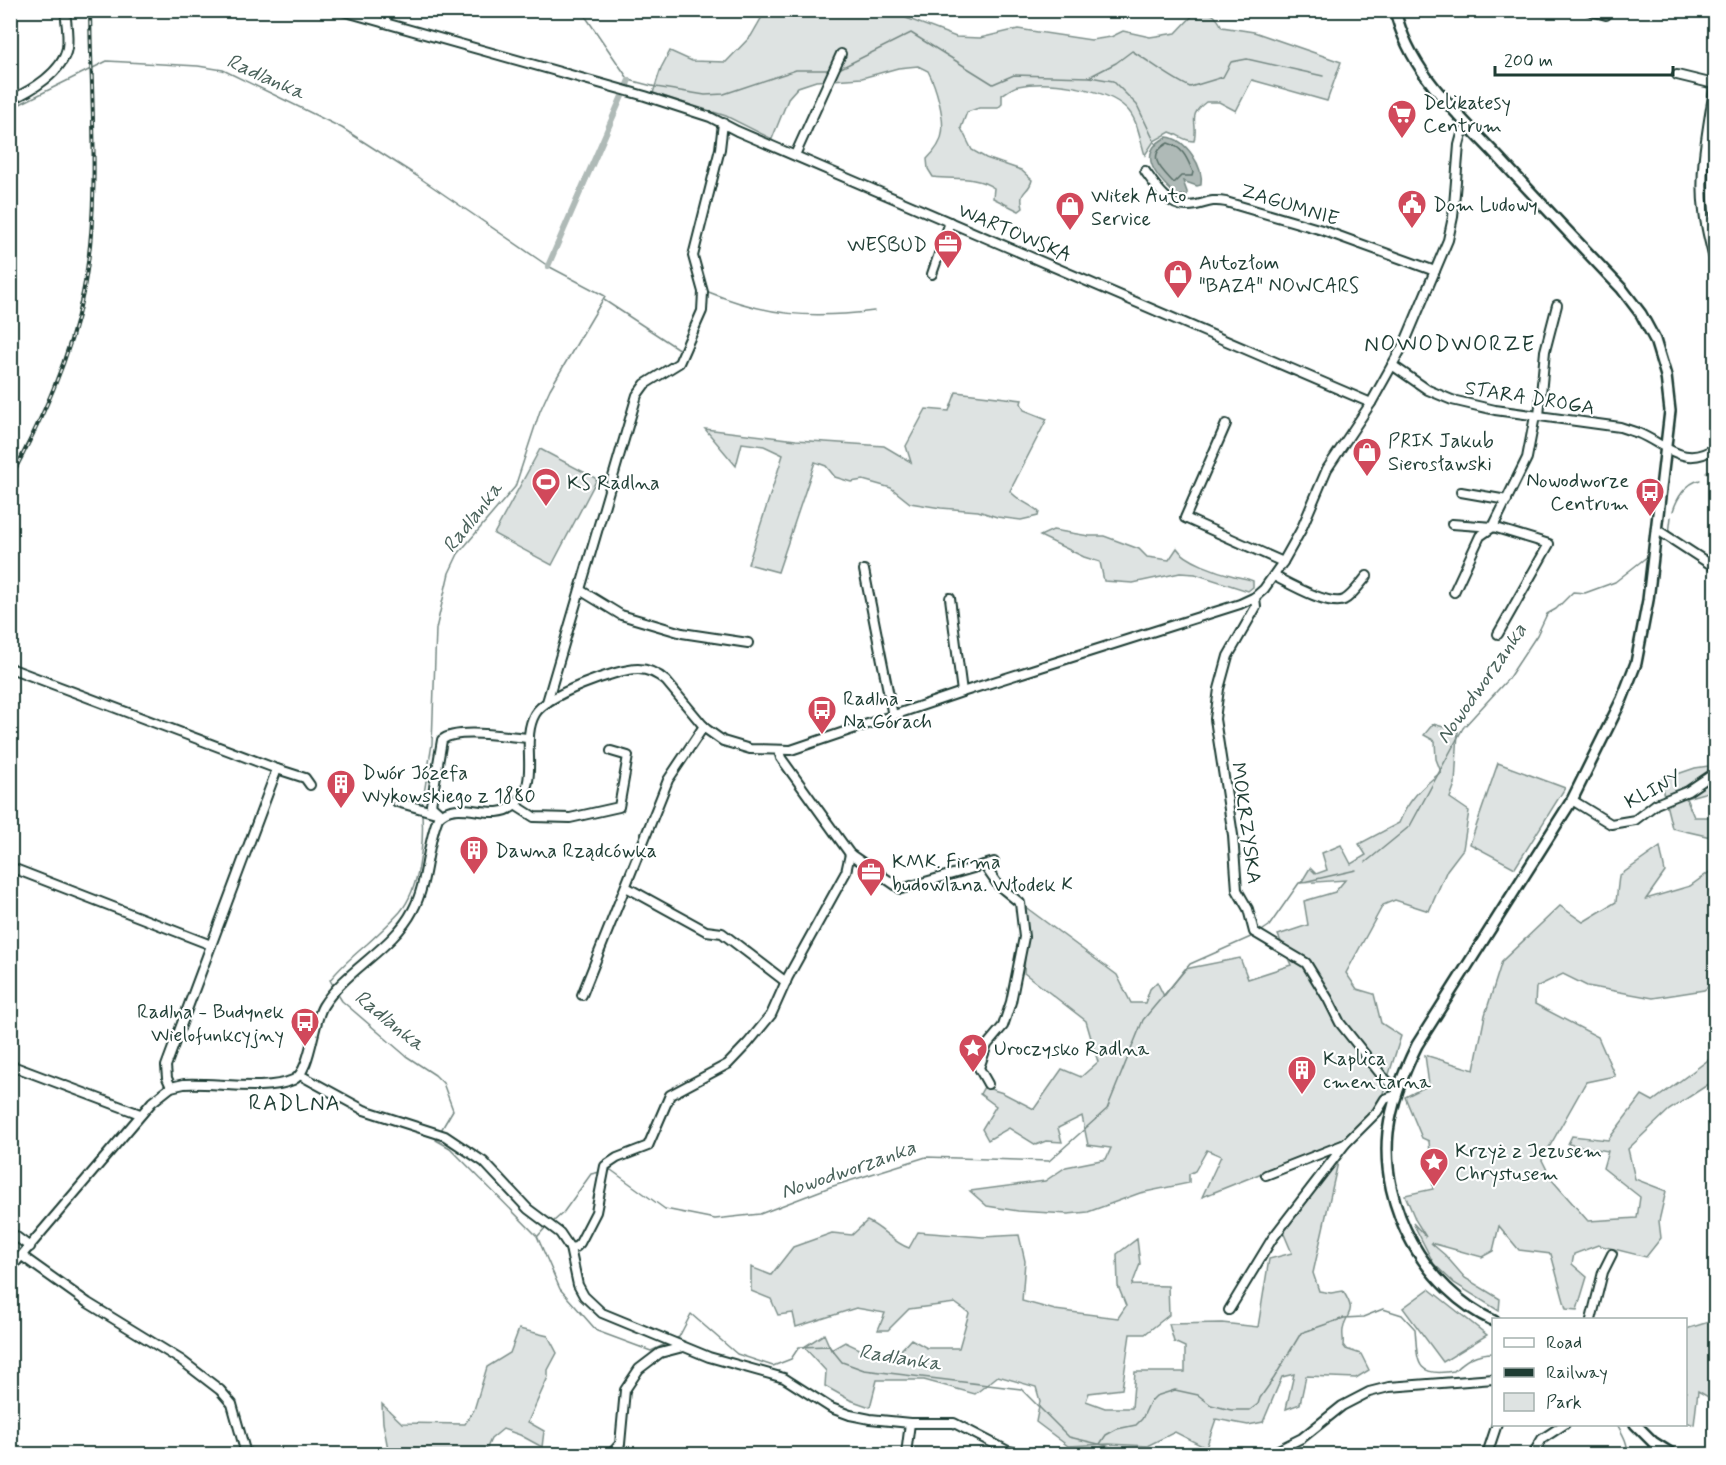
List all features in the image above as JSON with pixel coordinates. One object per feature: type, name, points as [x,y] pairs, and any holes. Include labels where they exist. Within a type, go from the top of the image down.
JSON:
[{"type":"main road","points":[[1395,10],[1406,45],[1426,78],[1469,127],[1622,289],[1650,328],[1663,364],[1669,393],[1670,416],[1667,450],[1647,608],[1636,663],[1622,699],[1572,800],[1423,1035],[1397,1093],[1388,1132],[1392,1191],[1403,1223],[1417,1251],[1436,1277],[1461,1301],[1492,1320]]},
{"type":"main road","points":[[1636,1426],[1659,1451],[1672,1455]]},
{"type":"street","points":[[10,100],[25,92],[60,64],[67,47],[65,10]]},
{"type":"street","name":"WARTOWSKA","points":[[339,10],[645,96],[710,117],[795,156],[1371,403]]},
{"type":"street","points":[[384,23],[390,10]]},
{"type":"street","points":[[1588,10],[1606,15]]},
{"type":"street","points":[[795,156],[841,54]]},
{"type":"street","points":[[1677,75],[1715,80],[1705,142],[1703,188],[1704,212],[1716,266]]},
{"type":"street","points":[[546,702],[637,396],[645,384],[679,363],[702,311],[703,292],[693,256],[720,149],[723,123]]},
{"type":"street","points":[[397,802],[441,814],[453,809],[501,811],[515,805],[522,797],[529,781],[533,717],[546,702],[563,693],[624,670],[644,669],[660,675],[713,736],[736,746],[779,751],[814,743],[962,692],[1240,604],[1255,597],[1283,562],[1328,469],[1371,403],[1392,365],[1435,271],[1448,240],[1453,217],[1460,140],[1469,127]]},
{"type":"street","name":"ZAGUMNIE","points":[[1145,171],[1156,187],[1170,201],[1178,205],[1188,207],[1214,200],[1226,202],[1322,230],[1435,271]]},
{"type":"street","points":[[932,274],[950,222]]},
{"type":"street","points":[[1454,592],[1480,536],[1493,527],[1527,458],[1537,416],[1545,351],[1557,305]]},
{"type":"street","name":"STARA DROGA","points":[[1392,365],[1440,397],[1495,410],[1620,428],[1638,433],[1667,450]]},
{"type":"street","points":[[1226,424],[1185,518],[1283,562]]},
{"type":"street","points":[[1667,450],[1678,455],[1691,456],[1708,453],[1716,447]]},
{"type":"street","points":[[1461,492],[1507,500]]},
{"type":"street","points":[[1452,524],[1493,527],[1549,544],[1498,634]]},
{"type":"street","points":[[1656,529],[1716,568]]},
{"type":"street","points":[[864,570],[893,716]]},
{"type":"street","points":[[1274,576],[1310,593],[1337,602],[1346,599],[1366,576]]},
{"type":"street","points":[[580,590],[621,615],[682,633],[748,643]]},
{"type":"street","name":"MOKRZYSKA","points":[[1255,597],[1256,607],[1228,656],[1219,689],[1215,719],[1233,835],[1237,891],[1248,909],[1254,932],[1306,963],[1340,1023],[1397,1093]]},
{"type":"street","points":[[950,598],[962,692]]},
{"type":"street","points":[[10,668],[305,778],[310,785]]},
{"type":"street","points":[[582,995],[668,780],[704,726]]},
{"type":"street","points":[[441,814],[430,805],[442,740],[448,735],[463,733],[530,738]]},
{"type":"street","points":[[515,805],[534,817],[570,818],[619,807],[628,756],[611,751]]},
{"type":"street","points":[[779,751],[781,758],[850,854],[901,889],[994,862]]},
{"type":"street","points":[[171,1087],[167,1078],[166,1066],[277,769]]},
{"type":"street","name":"KLINY","points":[[1572,800],[1611,824],[1635,819],[1656,804],[1688,791],[1716,772]]},
{"type":"street","points":[[1703,782],[1716,780]]},
{"type":"street","points":[[10,1269],[140,1114],[162,1093],[171,1087],[196,1083],[270,1084],[294,1080],[300,1075],[316,1021],[332,995],[389,940],[412,913],[424,880],[434,831],[441,814]]},
{"type":"street","points":[[570,1248],[580,1243],[596,1212],[605,1166],[617,1158],[648,1146],[670,1095],[728,1064],[771,1015],[786,982],[846,872],[850,854]]},
{"type":"street","points":[[984,865],[998,885],[1020,903],[1024,937],[1011,1002],[1003,1026],[987,1045],[979,1068],[988,1084]]},
{"type":"street","points":[[10,867],[211,945]]},
{"type":"street","points":[[626,887],[706,931],[722,933],[786,982]]},
{"type":"street","points":[[10,1065],[140,1114]]},
{"type":"street","points":[[300,1075],[364,1110],[439,1134],[484,1162],[528,1209],[561,1233],[570,1248],[578,1285],[584,1296],[602,1313],[709,1357],[784,1378],[831,1408],[850,1415],[910,1423],[954,1423],[1008,1451],[1020,1454]]},
{"type":"street","points":[[1229,1310],[1272,1239],[1345,1144],[1377,1112],[1385,1099],[1397,1093]]},
{"type":"street","points":[[1266,1175],[1345,1144]]},
{"type":"street","points":[[10,1232],[30,1246]]},
{"type":"street","points":[[1592,1318],[1603,1272],[1612,1254]]},
{"type":"street","points":[[22,1256],[88,1303],[181,1360],[220,1390],[232,1404],[246,1455]]},
{"type":"street","points":[[611,1455],[620,1444],[624,1390],[639,1369],[660,1353],[680,1346]]},
{"type":"street","points":[[1270,1455],[1302,1438],[1342,1406],[1369,1392],[1389,1387],[1492,1379]]},
{"type":"street","points":[[906,1455],[910,1423]]},
{"type":"street","points":[[1487,1455],[1497,1426]]},
{"type":"street","points":[[1533,1455],[1542,1439],[1563,1426]]},
{"type":"green space","points":[[766,10],[903,11],[906,18],[956,37],[980,38],[1018,29],[1091,40],[1111,37],[1123,31],[1150,37],[1176,33],[1197,11],[1202,11],[1212,14],[1222,27],[1254,32],[1341,62],[1327,101],[1252,80],[1236,111],[1219,102],[1206,102],[1200,107],[1195,116],[1194,141],[1170,132],[1154,141],[1145,155],[1133,118],[1126,108],[1116,101],[1090,90],[1074,87],[1030,84],[1014,87],[1002,95],[1002,104],[998,108],[979,108],[967,112],[961,128],[972,150],[986,158],[1021,170],[1032,180],[1029,188],[1023,194],[1023,208],[1019,211],[993,198],[994,188],[987,184],[972,180],[933,177],[928,169],[927,159],[935,151],[940,141],[943,127],[937,93],[931,77],[928,71],[918,66],[898,68],[862,78],[816,81],[798,87],[789,97],[772,139],[726,116],[653,93],[661,68],[670,51],[692,61],[726,62],[751,36]]},
{"type":"green space","points":[[956,392],[1022,400],[1024,410],[1047,419],[1010,491],[1039,512],[1038,516],[1021,520],[997,517],[978,511],[910,503],[891,488],[863,480],[851,482],[835,477],[826,466],[815,462],[778,572],[748,564],[783,455],[764,446],[742,443],[736,466],[705,429],[796,440],[884,446],[911,462],[906,446],[926,409],[949,411]]},
{"type":"green space","name":"KS Radlna","points":[[540,449],[597,479],[552,565],[494,534]]},
{"type":"green space","points":[[1053,530],[1104,536],[1139,549],[1147,557],[1169,560],[1177,548],[1181,553],[1202,565],[1253,581],[1253,587],[1248,591],[1195,574],[1180,573],[1133,583],[1104,581],[1100,562],[1040,536]]},
{"type":"green space","points":[[1433,724],[1458,731],[1455,784],[1450,798],[1469,811],[1463,849],[1447,870],[1429,911],[1395,900],[1383,905],[1346,973],[1357,989],[1374,994],[1381,1023],[1401,1036],[1379,1106],[1375,1106],[1372,1114],[1344,1140],[1202,1197],[1221,1156],[1207,1150],[1195,1171],[1189,1174],[1189,1183],[1140,1193],[1088,1212],[1068,1214],[1018,1211],[987,1206],[970,1191],[1045,1181],[1066,1167],[1106,1159],[1111,1148],[1088,1145],[1082,1116],[1058,1128],[1062,1142],[1046,1141],[1036,1145],[1009,1128],[988,1140],[982,1129],[996,1106],[980,1094],[984,1087],[1003,1093],[1034,1109],[1062,1069],[1081,1077],[1098,1062],[1086,1021],[1024,973],[1028,941],[1020,903],[1117,975],[1131,1003],[1145,1003],[1150,989],[1157,982],[1164,996],[1185,969],[1240,958],[1248,979],[1291,965],[1278,935],[1308,925],[1304,901],[1335,892],[1345,880],[1301,883],[1310,868],[1316,874],[1327,870],[1322,853],[1341,845],[1351,864],[1366,855],[1359,844],[1399,823],[1416,794],[1441,772],[1436,759],[1435,741],[1424,735]]},
{"type":"green space","points":[[1498,763],[1565,788],[1515,868],[1470,844]]},
{"type":"green space","points":[[1715,765],[1715,790],[1686,798],[1694,817],[1715,817],[1715,838],[1672,828],[1660,780],[1695,768]]},
{"type":"green space","points":[[1660,847],[1665,872],[1646,899],[1690,886],[1715,868],[1715,982],[1704,990],[1653,998],[1587,986],[1563,974],[1536,987],[1535,1004],[1598,1037],[1615,1076],[1586,1082],[1542,1160],[1552,1180],[1588,1221],[1637,1218],[1640,1197],[1603,1168],[1608,1151],[1568,1144],[1572,1136],[1608,1140],[1642,1095],[1653,1101],[1715,1055],[1715,1080],[1669,1110],[1628,1149],[1635,1179],[1666,1191],[1659,1221],[1661,1238],[1646,1257],[1598,1245],[1574,1254],[1572,1264],[1587,1277],[1577,1310],[1566,1309],[1551,1254],[1519,1250],[1499,1226],[1493,1251],[1482,1257],[1431,1243],[1465,1278],[1500,1299],[1499,1311],[1454,1283],[1434,1264],[1413,1223],[1426,1237],[1405,1195],[1433,1189],[1429,1141],[1422,1138],[1405,1097],[1429,1085],[1425,1055],[1474,1070],[1485,1015],[1502,961],[1560,906],[1583,922],[1616,902],[1619,876]]},
{"type":"green space","points":[[1339,1158],[1313,1273],[1319,1291],[1331,1293],[1343,1291],[1350,1304],[1350,1312],[1344,1324],[1343,1345],[1346,1349],[1361,1354],[1369,1370],[1356,1378],[1306,1376],[1300,1404],[1286,1409],[1294,1374],[1282,1377],[1263,1422],[1248,1425],[1216,1419],[1206,1448],[1175,1432],[1147,1446],[1109,1444],[1068,1446],[1036,1422],[1040,1401],[1036,1387],[998,1376],[975,1394],[924,1380],[877,1380],[870,1407],[850,1400],[825,1386],[826,1371],[804,1347],[824,1334],[831,1350],[845,1342],[870,1354],[899,1352],[911,1339],[927,1348],[959,1348],[969,1313],[955,1303],[909,1309],[888,1330],[878,1330],[885,1313],[856,1308],[796,1327],[793,1313],[778,1315],[771,1299],[751,1291],[751,1267],[771,1275],[793,1247],[832,1233],[852,1235],[867,1221],[909,1248],[918,1232],[983,1237],[1019,1235],[1025,1261],[1022,1301],[1055,1310],[1118,1318],[1126,1306],[1118,1286],[1117,1254],[1137,1239],[1140,1264],[1132,1285],[1168,1286],[1169,1315],[1145,1334],[1130,1334],[1122,1389],[1089,1393],[1086,1401],[1105,1408],[1132,1408],[1135,1372],[1185,1372],[1185,1347],[1174,1342],[1169,1324],[1222,1323],[1258,1327],[1269,1259],[1292,1253],[1281,1227]]},
{"type":"green space","points":[[1429,1289],[1487,1335],[1443,1362],[1403,1308]]},
{"type":"green space","points":[[1715,1320],[1715,1401],[1698,1391],[1694,1425],[1687,1422],[1687,1329]]},
{"type":"green space","points":[[519,1329],[548,1336],[557,1353],[528,1422],[544,1431],[542,1447],[503,1429],[491,1439],[484,1454],[389,1454],[382,1404],[402,1423],[465,1424],[474,1410],[487,1367],[510,1353]]},
{"type":"water","points":[[1167,137],[1187,148],[1200,170],[1201,185],[1197,186],[1183,181],[1187,195],[1177,196],[1157,175],[1152,166],[1150,158],[1152,151],[1157,143]]},
{"type":"waterway","points":[[581,10],[629,80],[656,87],[705,95],[724,94],[796,70],[829,70]]},
{"type":"waterway","points":[[837,70],[911,33],[993,84],[1014,75],[1089,77],[1116,63],[1132,51],[1190,87],[1223,77],[1231,62],[1247,59],[1323,76]]},
{"type":"waterway","name":"Radlanka","points":[[10,109],[107,61],[198,66],[223,70],[342,128],[417,176],[548,266],[605,296],[550,389],[540,411],[515,487],[458,554],[449,573],[436,629],[432,744],[422,806]]},
{"type":"waterway","points":[[1090,77],[1113,81],[1137,105],[1156,145]]},
{"type":"waterway","points":[[548,266],[629,80]]},
{"type":"waterway","points":[[706,291],[749,306],[789,313],[829,315],[874,311]]},
{"type":"waterway","points":[[604,300],[680,350],[698,311],[699,303]]},
{"type":"waterway","name":"Nowodworzanka","points":[[1706,473],[1716,464]]},
{"type":"waterway","name":"Nowodworzanka","points":[[1673,511],[1683,492],[1690,484],[1700,480]]},
{"type":"waterway","name":"Nowodworzanka","points":[[1669,534],[1671,517]]},
{"type":"waterway","name":"Nowodworzanka","points":[[1366,862],[1410,826],[1463,728],[1508,679],[1537,635],[1547,614],[1556,609],[1573,592],[1585,593],[1615,582],[1648,556]]},
{"type":"waterway","name":"Radlanka","points":[[334,987],[330,980],[334,975],[392,920],[407,902],[419,865],[422,814]]},
{"type":"waterway","name":"Nowodworzanka","points":[[1260,932],[1269,926],[1299,883],[1356,870]]},
{"type":"waterway","name":"Nowodworzanka","points":[[607,1171],[611,1170],[665,1209],[715,1219],[760,1214],[830,1187],[926,1157],[1049,1161],[1107,1109],[1143,1020],[1190,964],[1253,936]]},
{"type":"waterway","name":"Radlanka","points":[[337,993],[342,1001],[406,1056],[443,1083],[453,1110],[440,1132]]},
{"type":"waterway","points":[[438,1136],[436,1140],[450,1148],[537,1236],[560,1289],[597,1331],[651,1351],[668,1343]]},
{"type":"waterway","name":"Nowodworzanka","points":[[554,1221],[563,1213],[591,1174],[600,1172]]},
{"type":"waterway","points":[[538,1236],[545,1228]]},
{"type":"waterway","points":[[1100,1444],[1106,1435],[1117,1429],[1136,1425],[1156,1396],[1175,1390],[1198,1395],[1211,1405],[1231,1410],[1250,1410],[1258,1404],[1301,1333],[1344,1318],[1363,1317],[1383,1309],[1402,1315],[1415,1329],[1418,1358],[1421,1365],[1431,1372],[1454,1371],[1472,1358],[1492,1353]]},
{"type":"waterway","name":"Radlanka","points":[[675,1339],[679,1337],[691,1314],[737,1354],[773,1366],[791,1359],[799,1347],[829,1346],[842,1362],[864,1370],[1021,1389],[1069,1437],[1141,1454]]},
{"type":"waterway","points":[[1618,1426],[1626,1442],[1627,1454]]},
{"type":"railway","points":[[10,479],[33,434],[63,365],[83,293],[89,259],[93,188],[90,10]]},
{"type":"place","name":"Delikatesy Centrum","points":[[1402,140]]},
{"type":"place","name":"Dom Ludowy","points":[[1412,230]]},
{"type":"place","name":"Witek Auto Service","points":[[1070,232]]},
{"type":"place","name":"WESBUD","points":[[948,270]]},
{"type":"place","name":"Autozłom \"BAZA\" NOWCARS","points":[[1178,300]]},
{"type":"place","name":"PRIX Jakub Sierosławski","points":[[1367,478]]},
{"type":"place","name":"KS Radlna","points":[[546,508]]},
{"type":"place","name":"Nowodworze Centrum","points":[[1650,518]]},
{"type":"place","name":"Radlna - Na Górach","points":[[822,736]]},
{"type":"place","name":"Dwór Józefa Wykowskiego z 1880","points":[[341,810]]},
{"type":"place","name":"Dawna Rządcówka","points":[[474,876]]},
{"type":"place","name":"KMK. Firma budowlana. Włodek K","points":[[871,898]]},
{"type":"place","name":"Radlna - Budynek Wielofunkcyjny","points":[[305,1048]]},
{"type":"place","name":"Uroczysko Radlna","points":[[973,1074]]},
{"type":"place","name":"Kaplica cmentarna","points":[[1302,1096]]},
{"type":"place","name":"Krzyż z Jezusem Chrystusem","points":[[1434,1188]]},
{"type":"district","name":"NOWODWORZE","points":[[1450,343]]},
{"type":"district","name":"RADLNA","points":[[295,1102]]}]
